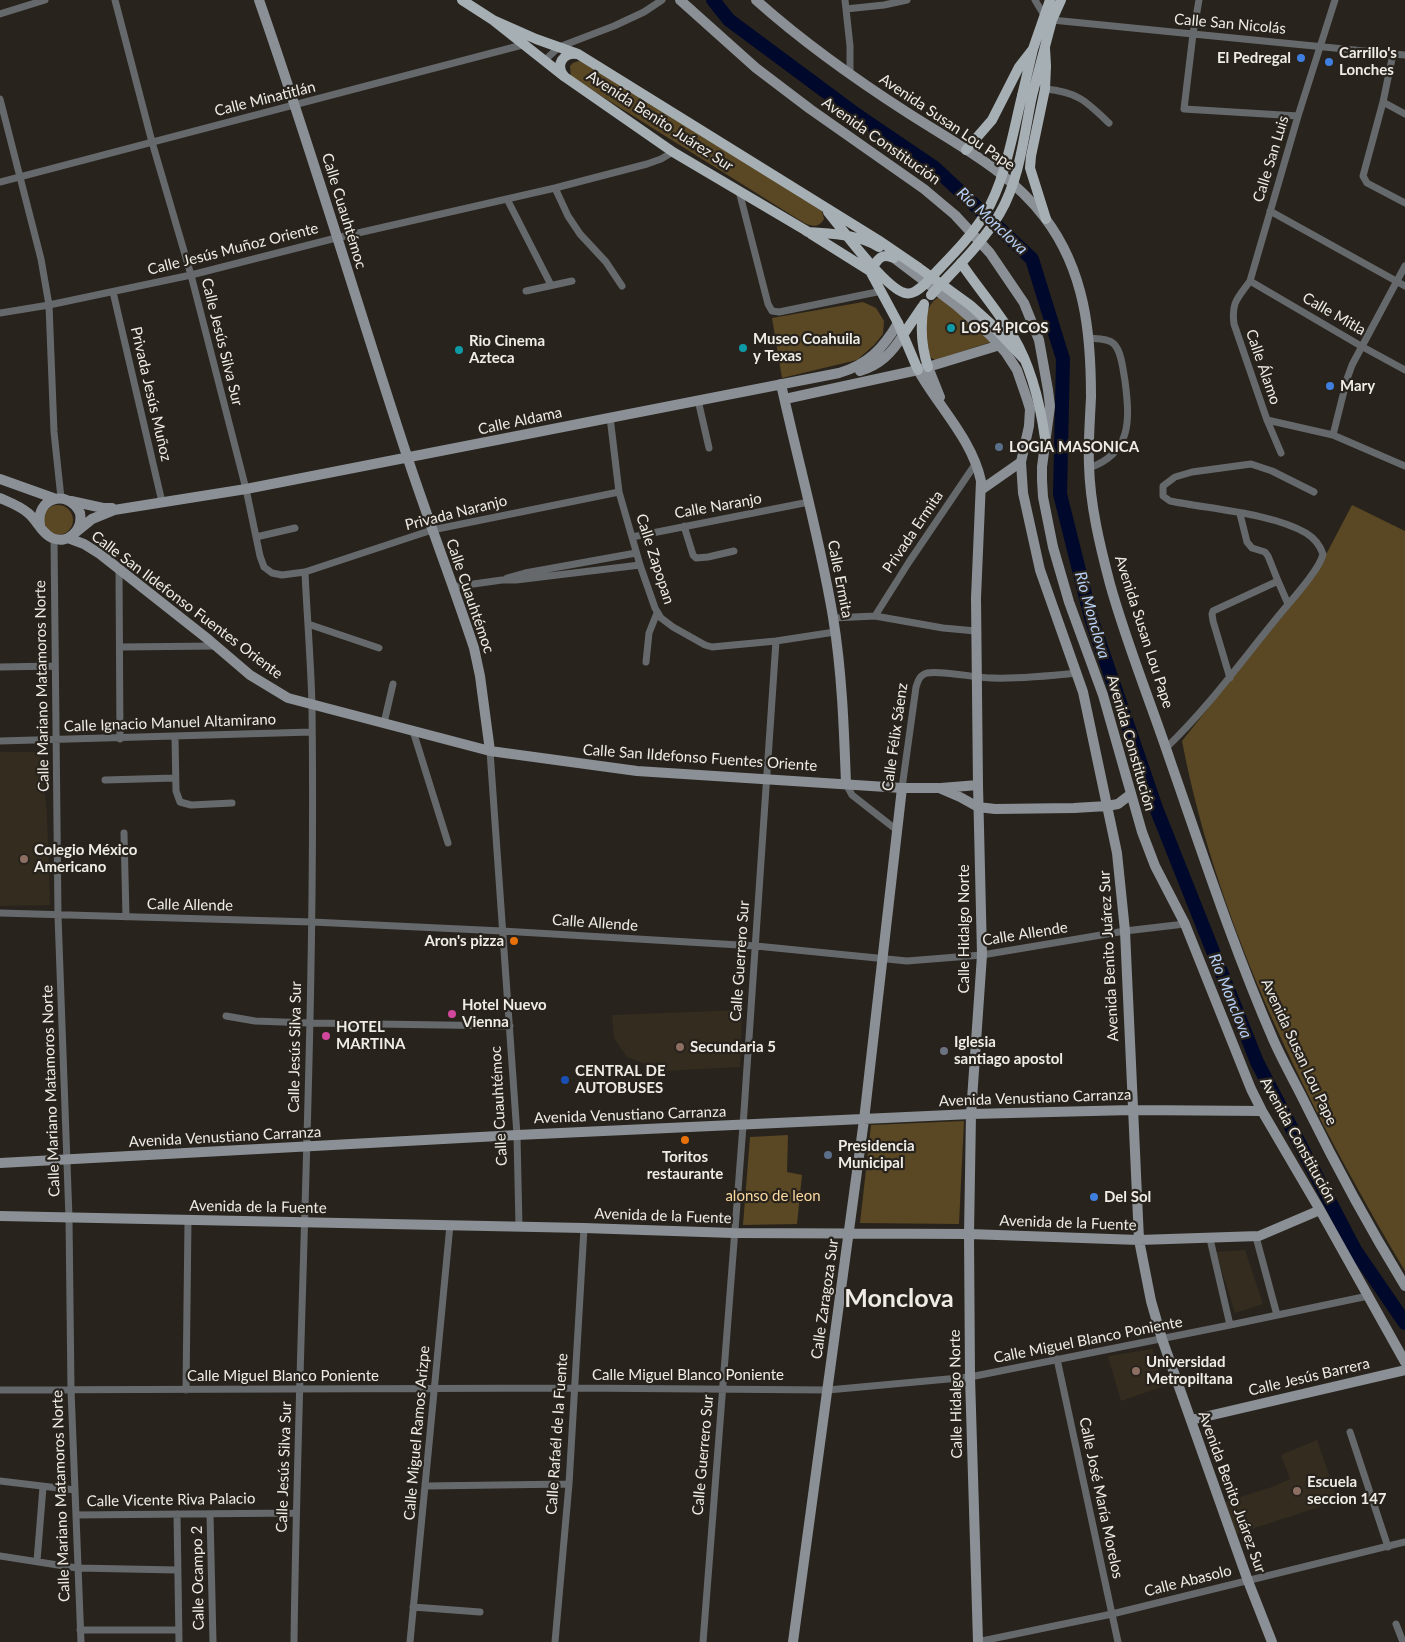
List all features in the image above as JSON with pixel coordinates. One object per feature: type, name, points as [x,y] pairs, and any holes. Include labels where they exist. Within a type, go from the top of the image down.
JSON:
[{"type":"main road","name":"Avenida Benito Juárez Sur","points":[[462,0],[493,20],[565,77],[673,152],[813,232],[849,237]]},
{"type":"main road","points":[[1027,96],[1044,48],[1050,0]]},
{"type":"main road","points":[[966,150],[984,132],[992,120],[1018,67],[1033,49],[1048,17],[1060,0]]},
{"type":"main road","name":"Avenida Benito Juárez Sur","points":[[493,20],[536,40],[578,54],[825,208],[872,268],[903,293],[914,292],[925,284],[968,237],[989,207],[996,194],[1027,96]]},
{"type":"main road","points":[[1044,48],[1046,66],[1045,89],[1030,168],[1046,219]]},
{"type":"main road","points":[[903,335],[931,295],[990,230],[1008,197],[1015,174],[1033,49]]},
{"type":"main road","points":[[565,77],[561,71],[561,60],[567,55],[578,54]]},
{"type":"main road","points":[[825,208],[878,240],[970,305],[990,322],[1024,360]]},
{"type":"main road","points":[[825,208],[827,224],[813,232],[872,268],[918,370]]},
{"type":"main road","points":[[849,237],[873,243],[894,258]]},
{"type":"main road","points":[[872,268],[882,256],[886,255],[894,258]]},
{"type":"main road","points":[[961,263],[1013,336],[1036,392],[1045,438]]},
{"type":"main road","points":[[924,304],[921,336],[928,367]]},
{"type":"street","points":[[0,14],[45,0]]},
{"type":"street","name":"Calle Jesús Silva Sur","points":[[115,0],[152,142],[191,275],[246,489],[260,556],[264,567],[272,573]]},
{"type":"street","name":"Calle Cuauhtémoc","points":[[259,0],[296,105],[336,238],[407,458],[474,648],[480,676],[490,751],[510,1026],[517,1135],[519,1227]]},
{"type":"street","points":[[544,61],[559,47],[614,26],[644,12],[662,0]]},
{"type":"street","name":"Avenida Constitución","points":[[680,0],[756,68],[810,109],[924,189],[956,215],[990,253],[1024,304],[1040,340],[1050,406],[1042,467],[1043,497],[1053,547],[1069,602],[1103,695],[1130,794],[1149,852],[1185,924],[1243,1071],[1262,1111],[1403,1357]]},
{"type":"street","name":"Avenida Susan Lou Pape","points":[[756,0],[803,40],[850,74],[966,150],[1012,183],[1046,219],[1065,250],[1082,294],[1091,371],[1089,468],[1097,523],[1111,587],[1220,902],[1272,1037],[1365,1220],[1405,1286]]},
{"type":"street","points":[[845,0],[850,46],[850,74]]},
{"type":"street","points":[[846,9],[884,5],[907,0]]},
{"type":"street","points":[[1035,0],[1048,17]]},
{"type":"street","points":[[1200,0],[1192,34],[1184,109],[1298,116]]},
{"type":"street","name":"Calle San Luis","points":[[1234,324],[1233,304],[1250,281],[1298,116],[1335,0]]},
{"type":"street","name":"Calle San Nicolás","points":[[1048,17],[1192,34],[1405,55]]},
{"type":"street","name":"Calle Minatitlán","points":[[0,182],[524,45],[536,40]]},
{"type":"street","points":[[1393,54],[1383,102],[1362,176],[1367,183],[1405,203]]},
{"type":"street","points":[[1045,89],[1077,96],[1109,123]]},
{"type":"street","points":[[0,99],[41,259],[49,305],[54,432],[63,499],[80,513],[80,523],[72,535],[54,539],[45,534],[40,525],[27,512],[0,498]]},
{"type":"street","points":[[1383,102],[1405,114]]},
{"type":"street","name":"Calle Jesús Muñoz Oriente","points":[[0,313],[49,305],[191,275],[336,238],[555,188],[661,160],[673,152]]},
{"type":"street","points":[[555,188],[568,216],[580,234],[606,262],[622,286]]},
{"type":"street","points":[[739,190],[771,310],[777,312],[882,292]]},
{"type":"street","points":[[507,199],[551,285]]},
{"type":"street","points":[[1270,211],[1405,286]]},
{"type":"street","name":"Avenida Benito Juárez Sur","points":[[894,258],[956,305],[1000,345],[1017,370],[1030,409],[1029,426],[1021,462],[1023,494],[1040,570],[1077,673],[1085,701],[1118,853],[1125,931],[1132,1110],[1140,1240],[1151,1301],[1162,1339],[1248,1581],[1272,1642]]},
{"type":"street","points":[[1333,435],[1347,379],[1361,346],[1405,266]]},
{"type":"street","points":[[526,291],[572,281]]},
{"type":"street","name":"Calle Mitla","points":[[1250,281],[1405,370]]},
{"type":"street","name":"Privada Jesús Muñoz","points":[[113,292],[162,502]]},
{"type":"street","name":"Calle Aldama","points":[[72,535],[92,519],[128,508],[246,489],[839,373],[852,369],[874,356],[898,324]]},
{"type":"street","name":"Calle Álamo","points":[[1234,324],[1267,420],[1281,453]]},
{"type":"street","points":[[871,380],[903,335]]},
{"type":"street","points":[[1088,338],[1108,341],[1114,344],[1117,349],[1124,376],[1128,416],[1127,432],[1114,453],[1102,463],[1089,468]]},
{"type":"street","points":[[785,399],[918,370],[1000,345]]},
{"type":"street","points":[[839,373],[866,369],[888,357]]},
{"type":"street","name":"Calle Hidalgo Norte","points":[[928,367],[942,406]]},
{"type":"street","name":"Calle Hidalgo Norte","points":[[918,370],[976,463],[981,481],[976,579],[976,677],[982,955],[970,1114],[969,1234],[970,1377],[978,1642]]},
{"type":"street","name":"Calle Ermita","points":[[782,384],[833,618],[841,682],[846,784]]},
{"type":"street","points":[[698,400],[710,448]]},
{"type":"street","name":"Calle Zapopan","points":[[610,418],[619,492],[636,553],[657,613],[661,618],[673,627],[708,646],[776,641],[835,632]]},
{"type":"street","points":[[1267,420],[1333,435],[1405,466]]},
{"type":"street","points":[[981,490],[1021,462]]},
{"type":"street","name":"Privada Ermita","points":[[875,616],[976,463]]},
{"type":"street","points":[[1166,748],[1196,718],[1230,678],[1323,556],[1316,541],[1306,533],[1276,521],[1170,501],[1163,496],[1163,486],[1175,477],[1192,472],[1251,464],[1272,471],[1314,492]]},
{"type":"street","name":"Calle Aldama","points":[[0,479],[63,499],[103,508],[128,508]]},
{"type":"street","name":"Privada Naranjo","points":[[272,573],[282,575],[305,572],[432,530],[619,492]]},
{"type":"street","points":[[40,525],[41,510],[47,503],[63,499]]},
{"type":"street","name":"Calle Naranjo","points":[[632,537],[809,502]]},
{"type":"street","points":[[1240,514],[1247,542],[1252,548],[1265,552],[1288,604]]},
{"type":"street","points":[[684,526],[693,556],[697,559],[734,551]]},
{"type":"street","points":[[256,538],[295,528]]},
{"type":"street","name":"Calle San Ildefonso Fuentes Oriente","points":[[72,535],[216,646],[250,675],[288,698],[490,751],[637,771],[902,788],[978,785]]},
{"type":"street","name":"Calle Mariano Matamoros Norte","points":[[54,539],[58,916],[69,1218],[74,1490],[81,1642]]},
{"type":"street","points":[[502,580],[525,573],[636,553]]},
{"type":"street","points":[[452,587],[640,565]]},
{"type":"street","points":[[119,570],[120,739]]},
{"type":"street","name":"Calle Jesús Silva Sur","points":[[294,1642],[296,1513],[306,1223],[312,922],[312,704],[305,572]]},
{"type":"street","points":[[1230,678],[1213,621],[1213,610],[1278,581]]},
{"type":"street","points":[[646,662],[649,633],[657,613]]},
{"type":"street","points":[[833,618],[875,616],[943,628],[976,631]]},
{"type":"street","points":[[308,624],[379,648]]},
{"type":"street","name":"Calle Guerrero Sur","points":[[703,1642],[743,1126],[776,641]]},
{"type":"street","points":[[120,647],[216,646]]},
{"type":"street","points":[[0,667],[55,666]]},
{"type":"street","name":"Calle Félix Sáenz","points":[[884,959],[902,788],[916,687],[919,678],[924,674],[932,673],[976,677],[1027,678],[1077,673]]},
{"type":"street","points":[[384,723],[393,684]]},
{"type":"street","points":[[413,731],[448,843]]},
{"type":"street","name":"Calle Ignacio Manuel Altamirano","points":[[0,742],[312,732]]},
{"type":"street","points":[[175,737],[175,778],[180,802],[185,804],[232,803]]},
{"type":"street","points":[[104,780],[175,778]]},
{"type":"street","points":[[846,784],[852,795],[898,831]]},
{"type":"street","name":"Calle San Ildefonso Fuentes Oriente","points":[[939,788],[978,807],[995,809],[1107,806],[1118,804],[1130,794]]},
{"type":"street","points":[[124,833],[126,917]]},
{"type":"street","name":"Calle Allende","points":[[0,913],[312,922],[502,930],[756,946],[907,961],[982,955],[1125,931],[1185,924]]},
{"type":"street","name":"Calle Zaragoza Sur","points":[[793,1642],[849,1234],[884,959]]},
{"type":"street","points":[[226,1016],[255,1021],[310,1023],[510,1026]]},
{"type":"street","name":"Avenida Venustiano Carranza","points":[[0,1164],[517,1135],[970,1114],[1132,1110],[1262,1111]]},
{"type":"street","name":"Avenida de la Fuente","points":[[0,1216],[584,1228],[734,1233],[969,1234],[1140,1240],[1256,1237],[1267,1234],[1320,1210]]},
{"type":"street","points":[[186,1390],[188,1220]]},
{"type":"street","name":"Calle Miguel Ramos Arizpe","points":[[410,1642],[450,1226]]},
{"type":"street","name":"Calle Rafaél de la Fuente","points":[[555,1642],[569,1484],[584,1228]]},
{"type":"street","points":[[1256,1237],[1277,1316]]},
{"type":"street","points":[[1210,1239],[1230,1325]]},
{"type":"street","name":"Calle Miguel Blanco Poniente","points":[[0,1390],[435,1390],[574,1388],[828,1390],[970,1377],[1368,1296]]},
{"type":"street","name":"Calle José María Morelos","points":[[1058,1359],[1118,1642]]},
{"type":"street","name":"Calle Jesús Barrera","points":[[1191,1420],[1405,1370]]},
{"type":"street","points":[[1350,1432],[1388,1547]]},
{"type":"street","points":[[0,1481],[74,1490]]},
{"type":"street","points":[[426,1486],[569,1484]]},
{"type":"street","points":[[37,1561],[43,1487]]},
{"type":"street","name":"Calle Vicente Riva Palacio","points":[[76,1515],[296,1513]]},
{"type":"street","points":[[176,1514],[180,1642]]},
{"type":"street","name":"Calle Ocampo 2","points":[[210,1514],[213,1642]]},
{"type":"street","name":"Calle Abasolo","points":[[978,1642],[1112,1614],[1405,1542]]},
{"type":"street","points":[[0,1556],[77,1568],[177,1570]]},
{"type":"street","points":[[413,1607],[480,1612]]},
{"type":"street","points":[[1396,1624],[1403,1642]]},
{"type":"street","points":[[80,1630],[179,1630]]},
{"type":"shaded area","name":"Colegio México Americano","points":[[0,752],[40,752],[47,813],[50,905],[0,906]]},
{"type":"shaded area","name":"Secundaria 5","points":[[742,1010],[740,1067],[645,1072],[643,1063],[627,1057],[614,1038],[612,1015]]},
{"type":"shaded area","points":[[1245,1250],[1263,1304],[1235,1313],[1216,1252]]},
{"type":"shaded area","name":"Universidad Metropiltana","points":[[1152,1349],[1164,1386],[1121,1401],[1108,1356]]},
{"type":"shaded area","name":"Escuela seccion 147","points":[[1317,1440],[1338,1501],[1236,1534],[1225,1502],[1272,1487],[1290,1479],[1281,1455]]},
{"type":"green space","points":[[579,61],[584,62],[822,211],[824,219],[821,223],[813,226],[801,221],[571,77],[570,66]]},
{"type":"green space","points":[[939,297],[956,309],[991,342],[935,360],[930,357],[926,333],[927,316],[929,308]]},
{"type":"green space","points":[[863,302],[876,308],[884,321],[883,334],[874,345],[857,360],[782,378],[772,318]]},
{"type":"green space","points":[[58,505],[69,509],[73,520],[69,531],[58,535],[47,531],[43,520],[47,509]]},
{"type":"green space","points":[[1352,505],[1405,531],[1405,1271],[1334,1145],[1301,1081],[1271,1015],[1243,948],[1218,880],[1198,811],[1182,741],[1320,566]]},
{"type":"green space","points":[[964,1121],[959,1224],[860,1223],[871,1125]]},
{"type":"green space","name":"alonso de leon","points":[[788,1135],[787,1172],[802,1175],[797,1224],[743,1225],[750,1137]]},
{"type":"waterway","name":"Río Monclova","points":[[713,0],[729,20],[857,115],[935,168],[1032,259],[1063,359],[1060,494],[1091,618],[1156,808],[1257,1062],[1355,1250],[1405,1323]]},
{"type":"place","name":"El Pedregal","points":[[1301,58]]},
{"type":"place","name":"Carrillo's Lonches","points":[[1329,62]]},
{"type":"place","name":"LOS 4 PICOS","points":[[951,328]]},
{"type":"place","name":"Museo Coahuila y Texas","points":[[743,348]]},
{"type":"place","name":"Rio Cinema Azteca","points":[[459,350]]},
{"type":"place","name":"Mary","points":[[1330,386]]},
{"type":"place","name":"LOGIA MASONICA","points":[[999,447]]},
{"type":"place","name":"Colegio México Americano","points":[[24,859]]},
{"type":"place","name":"Aron's pizza","points":[[514,941]]},
{"type":"place","name":"Hotel Nuevo Vienna","points":[[452,1014]]},
{"type":"place","name":"HOTEL MARTINA","points":[[326,1036]]},
{"type":"place","name":"Secundaria 5","points":[[680,1047]]},
{"type":"place","name":"Iglesia santiago apostol","points":[[944,1051]]},
{"type":"place","name":"CENTRAL DE AUTOBUSES","points":[[565,1080]]},
{"type":"place","name":"Toritos restaurante","points":[[685,1140]]},
{"type":"place","name":"Presidencia Municipal","points":[[828,1155]]},
{"type":"place","name":"Del Sol","points":[[1094,1197]]},
{"type":"place","name":"Universidad Metropiltana","points":[[1136,1371]]},
{"type":"place","name":"Escuela seccion 147","points":[[1297,1491]]},
{"type":"district","name":"Monclova","points":[[899,1299]]}]
